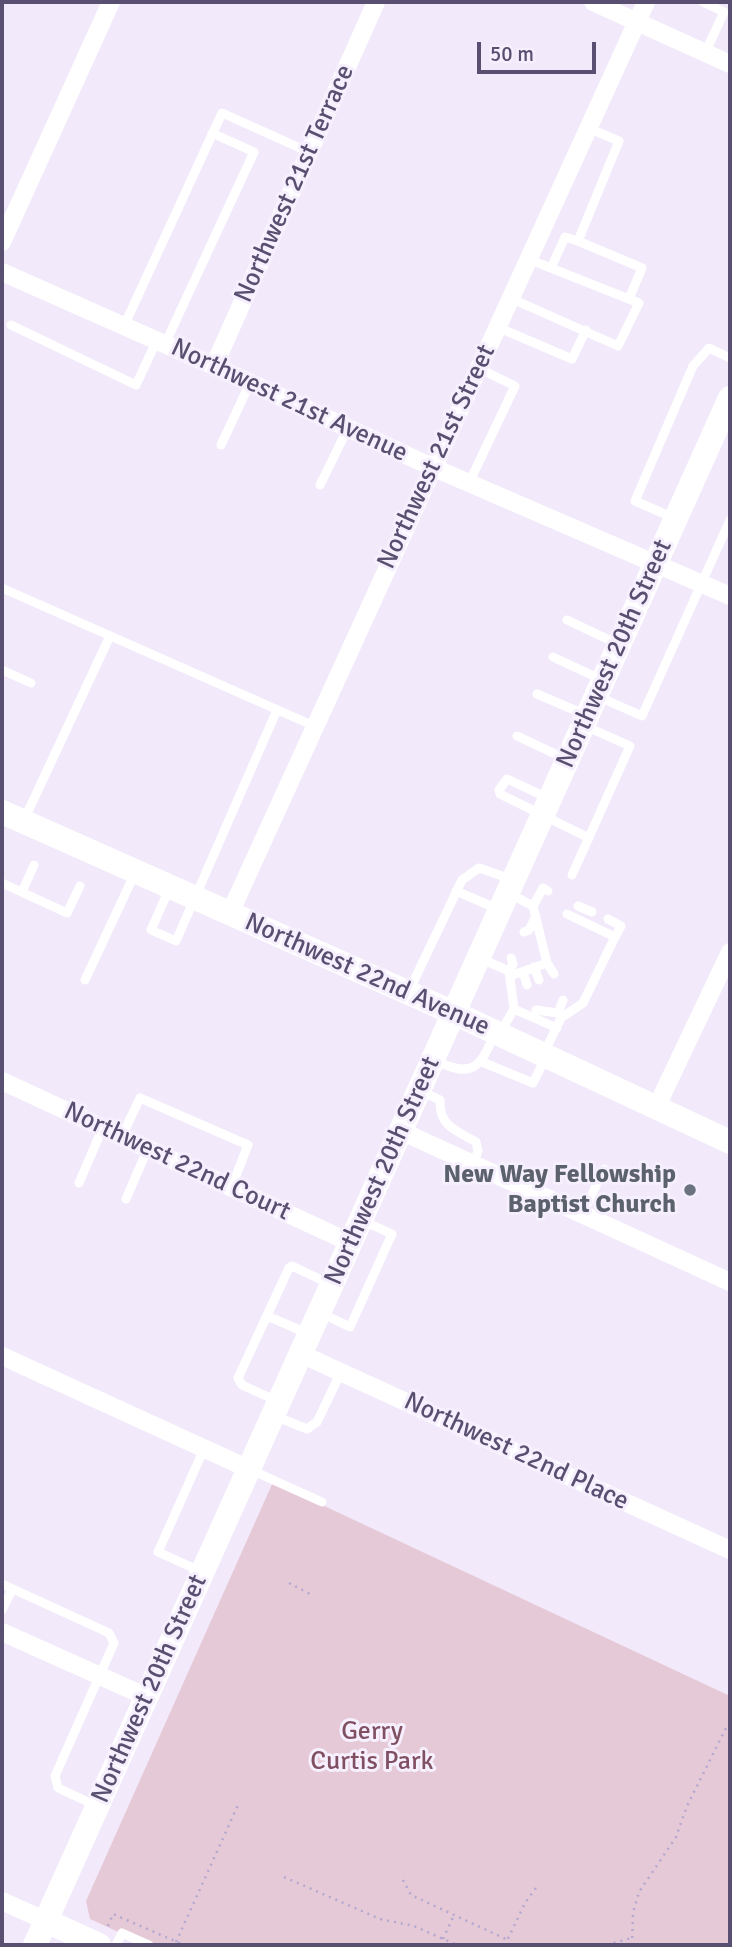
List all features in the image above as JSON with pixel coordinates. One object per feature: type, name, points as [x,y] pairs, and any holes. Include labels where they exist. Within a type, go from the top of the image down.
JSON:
[{"type":"main road","name":"Northwest 20th Street","points":[[35,1945],[619,645],[727,413]]},
{"type":"main road","name":"Northwest 22nd Avenue","points":[[8,817],[196,897],[454,1013],[730,1142]]},
{"type":"main road","points":[[46,1921],[93,1944]]},
{"type":"street","points":[[2,242],[111,2]]},
{"type":"street","name":"Northwest 21st Terrace","points":[[214,366],[376,2]]},
{"type":"street","name":"Northwest 21st Street","points":[[230,913],[646,2]]},
{"type":"street","points":[[597,3],[730,64]]},
{"type":"street","name":"Northwest 21st Avenue","points":[[2,272],[432,467],[730,596]]},
{"type":"street","points":[[656,1108],[730,952]]},
{"type":"street","name":"Northwest 22nd Court","points":[[2,1081],[351,1243]]},
{"type":"street","points":[[401,1131],[730,1283]]},
{"type":"street","name":"Northwest 22nd Place","points":[[310,1334],[341,1372],[730,1550]]},
{"type":"street","points":[[2,1356],[249,1469]]},
{"type":"street","points":[[2,1632],[147,1697]]},
{"type":"street","points":[[2,1901],[46,1921]]},
{"type":"lane","points":[[703,2],[724,12],[705,53]]},
{"type":"lane","points":[[124,326],[222,113],[309,152]]},
{"type":"lane","points":[[578,241],[619,141],[588,128]]},
{"type":"lane","points":[[11,326],[136,384],[161,342],[254,152],[212,134]]},
{"type":"lane","points":[[551,268],[565,237],[578,241],[642,268],[629,299]]},
{"type":"lane","points":[[510,298],[618,346],[639,303],[528,259]]},
{"type":"lane","points":[[497,327],[572,359],[586,330]]},
{"type":"lane","points":[[676,519],[635,501],[692,366],[709,348],[730,358]]},
{"type":"lane","points":[[469,483],[515,386],[478,368]]},
{"type":"lane","points":[[221,445],[250,383]]},
{"type":"lane","points":[[320,485],[348,428]]},
{"type":"lane","points":[[537,694],[642,716],[730,520]]},
{"type":"lane","points":[[2,588],[314,726]]},
{"type":"lane","points":[[567,620],[619,645]]},
{"type":"lane","points":[[8,817],[110,636]]},
{"type":"lane","points":[[553,657],[630,746],[572,875]]},
{"type":"lane","points":[[2,670],[31,683]]},
{"type":"lane","points":[[170,886],[151,930],[176,942],[277,710]]},
{"type":"lane","points":[[517,736],[568,760]]},
{"type":"lane","points":[[546,808],[500,794],[502,783],[507,779],[589,838]]},
{"type":"lane","points":[[22,892],[34,865]]},
{"type":"lane","points":[[408,993],[462,880],[479,868],[536,927],[547,963],[554,974]]},
{"type":"lane","points":[[85,980],[136,871]]},
{"type":"lane","points":[[2,883],[67,914],[80,886]]},
{"type":"lane","points":[[536,927],[542,888],[548,891]]},
{"type":"lane","points":[[456,891],[507,894]]},
{"type":"lane","points":[[578,905],[592,912]]},
{"type":"lane","points":[[567,914],[615,937]]},
{"type":"lane","points":[[536,1010],[560,1015],[583,1003],[621,926],[608,919]]},
{"type":"lane","points":[[572,926],[583,922]]},
{"type":"lane","points":[[478,958],[514,967],[534,967],[547,963]]},
{"type":"lane","points":[[514,967],[527,985]]},
{"type":"lane","points":[[433,1060],[454,1070],[467,1070],[482,1062],[514,1009],[514,967]]},
{"type":"lane","points":[[534,967],[539,980]]},
{"type":"lane","points":[[482,1062],[533,1083],[557,1028],[564,1000]]},
{"type":"lane","points":[[549,1006],[560,1015]]},
{"type":"lane","points":[[514,1009],[557,1028]]},
{"type":"lane","points":[[419,1090],[440,1100],[440,1112],[446,1125],[476,1142],[478,1151],[473,1165]]},
{"type":"lane","points":[[122,1136],[139,1098],[248,1145],[233,1186]]},
{"type":"lane","points":[[79,1183],[103,1127]]},
{"type":"lane","points":[[126,1199],[148,1148]]},
{"type":"lane","points":[[582,1215],[604,1169]]},
{"type":"lane","points":[[267,1316],[310,1334],[350,1327],[392,1234],[361,1220]]},
{"type":"lane","points":[[332,1284],[292,1266],[238,1377],[242,1385],[307,1429],[317,1422],[341,1372]]},
{"type":"lane","points":[[202,1572],[158,1552],[204,1449]]},
{"type":"lane","points":[[249,1469],[322,1502]]},
{"type":"lane","points":[[2,1584],[109,1633],[114,1643],[55,1776],[58,1788],[98,1806]]},
{"type":"lane","points":[[2,1610],[12,1590]]},
{"type":"lane","points":[[116,1945],[121,1933],[149,1945]]},
{"type":"path","points":[[289,1583],[310,1594]]},
{"type":"path","points":[[632,1945],[633,1913],[639,1892],[676,1837],[687,1806],[728,1724]]},
{"type":"path","points":[[176,1942],[238,1805]]},
{"type":"path","points":[[284,1877],[380,1919],[414,1926],[457,1945]]},
{"type":"path","points":[[404,1880],[411,1895],[508,1940]]},
{"type":"path","points":[[505,1945],[525,1903],[538,1885]]},
{"type":"path","points":[[437,1945],[454,1915]]},
{"type":"path","points":[[607,1945],[632,1938]]},
{"type":"green space","name":"Gerry Curtis Park","points":[[273,1482],[730,1696],[730,1945],[147,1945],[90,1919],[86,1901]]},
{"type":"place","name":"New Way Fellowship Baptist Church","points":[[690,1190]]}]
